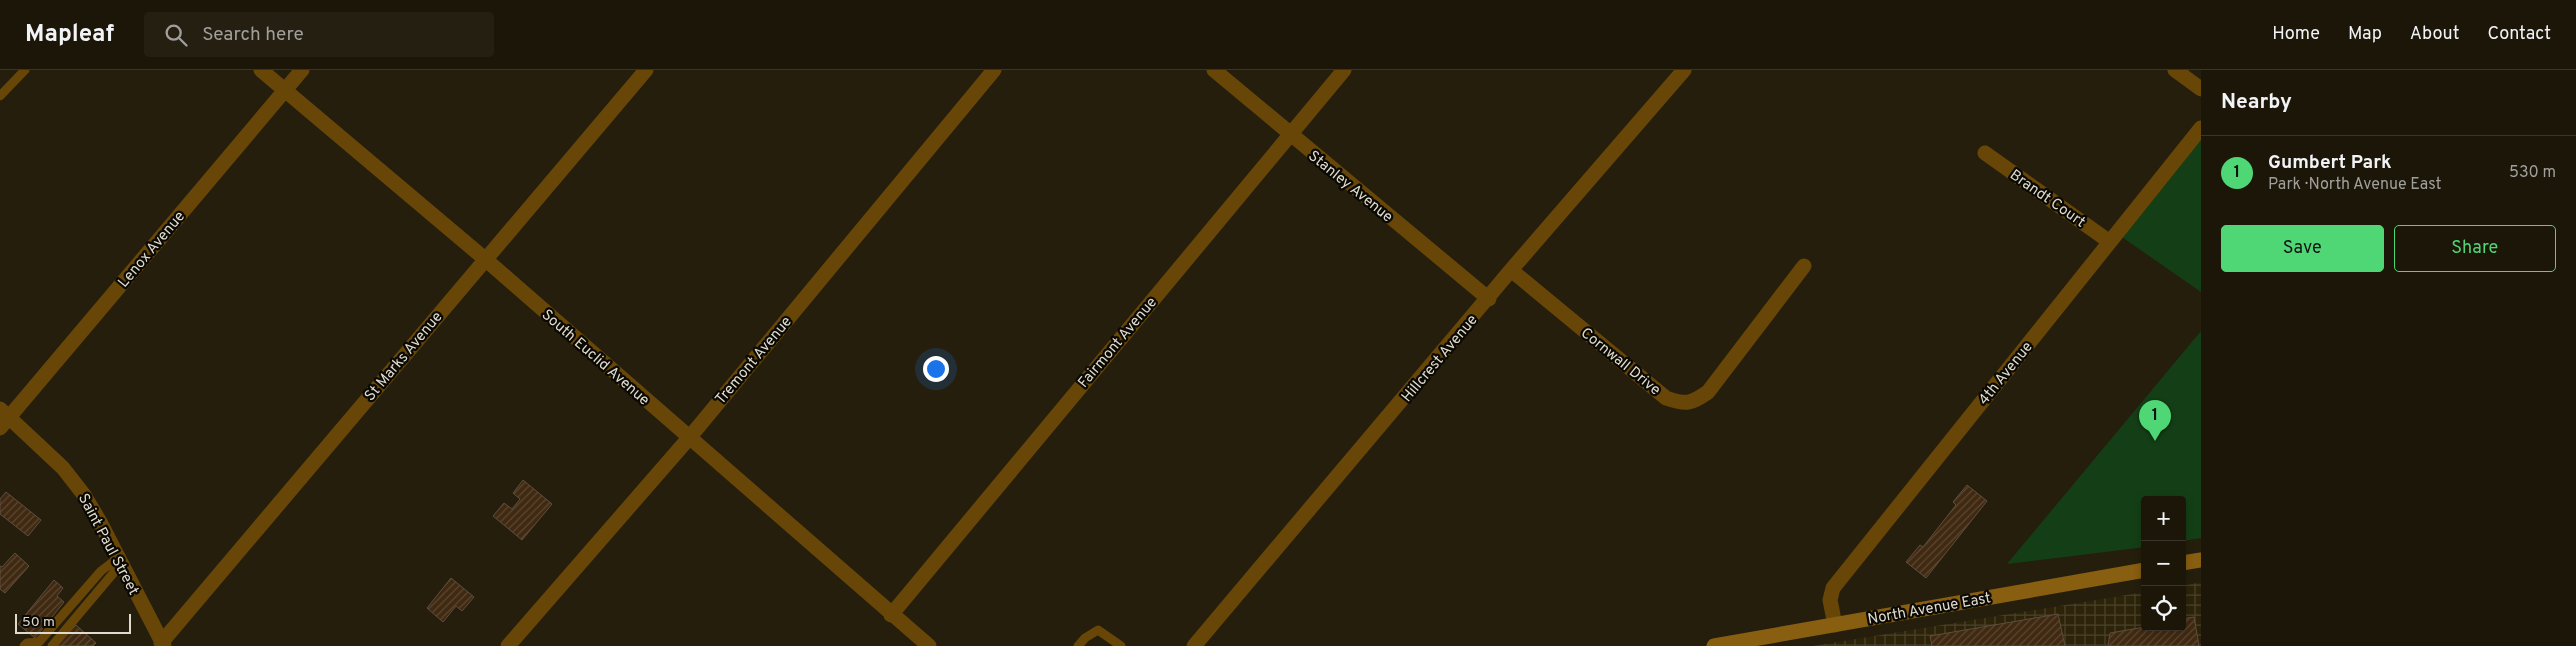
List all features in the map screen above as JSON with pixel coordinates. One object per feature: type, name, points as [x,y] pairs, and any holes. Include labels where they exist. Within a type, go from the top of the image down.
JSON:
[{"type":"main road","points":[[2186,562],[2201,560]]},
{"type":"main road","name":"North Avenue East","points":[[1714,646],[1769,641],[1835,625],[2141,571]]},
{"type":"street","name":"South Euclid Avenue","points":[[261,70],[485,259],[891,615],[929,646]]},
{"type":"street","name":"Lenox Avenue","points":[[3,418],[302,70]]},
{"type":"street","name":"St Marks Avenue","points":[[160,645],[646,70]]},
{"type":"street","name":"Tremont Avenue","points":[[508,646],[689,438],[994,70]]},
{"type":"street","name":"Stanley Avenue","points":[[1214,70],[1288,134],[1489,299]]},
{"type":"street","name":"Fairmont Avenue","points":[[891,615],[1288,134],[1344,70]]},
{"type":"street","name":"Hillcrest Avenue","points":[[1194,646],[1489,299],[1511,270],[1684,70]]},
{"type":"street","points":[[2175,70],[2201,89]]},
{"type":"street","name":"4th Avenue","points":[[1835,625],[1830,600],[1833,588],[2201,128]]},
{"type":"street","name":"Brandt Court","points":[[1985,153],[2110,242]]},
{"type":"street","name":"Cornwall Drive","points":[[1511,270],[1666,398],[1682,404],[1696,401],[1708,392],[1804,266]]},
{"type":"street","name":"Saint Paul Street","points":[[3,418],[63,468],[96,515],[160,645]]},
{"type":"lane","points":[[0,96],[25,70]]},
{"type":"lane","points":[[24,646],[27,643],[39,642],[101,571],[119,561]]},
{"type":"lane","points":[[52,646],[119,561]]},
{"type":"lane","points":[[1078,646],[1085,638],[1098,630],[1121,646]]},
{"type":"shaded area","points":[[2201,582],[2201,646],[1813,646],[2141,593],[2141,631],[2186,631],[2186,585]]},
{"type":"green space","points":[[2201,127],[2201,292],[2119,235]]},
{"type":"green space","points":[[2201,331],[2201,538],[2186,540],[2186,496],[2141,496],[2141,547],[2007,564]]},
{"type":"building","points":[[523,480],[552,504],[522,540],[493,516],[504,503],[512,509],[520,499],[513,493]]},
{"type":"building","points":[[1967,485],[1987,501],[1926,578],[1906,562],[1920,545],[1923,547],[1956,505],[1953,502]]},
{"type":"building","points":[[6,492],[41,520],[28,536],[0,514],[0,499]]},
{"type":"building","points":[[15,553],[29,566],[5,593],[0,589],[0,566],[2,567]]},
{"type":"building","points":[[451,578],[474,597],[462,611],[456,606],[443,622],[427,608]]},
{"type":"building","points":[[54,580],[63,588],[57,596],[64,602],[35,638],[18,624]]},
{"type":"building","points":[[2058,614],[2065,646],[1932,646],[1930,636]]},
{"type":"building","points":[[2194,617],[2199,646],[2108,646],[2110,633],[2141,628],[2141,631],[2186,631],[2186,618]]},
{"type":"building","points":[[76,625],[96,643],[93,646],[56,646]]},
{"type":"place","name":"Gumbert Park","points":[[2155,441]]}]
